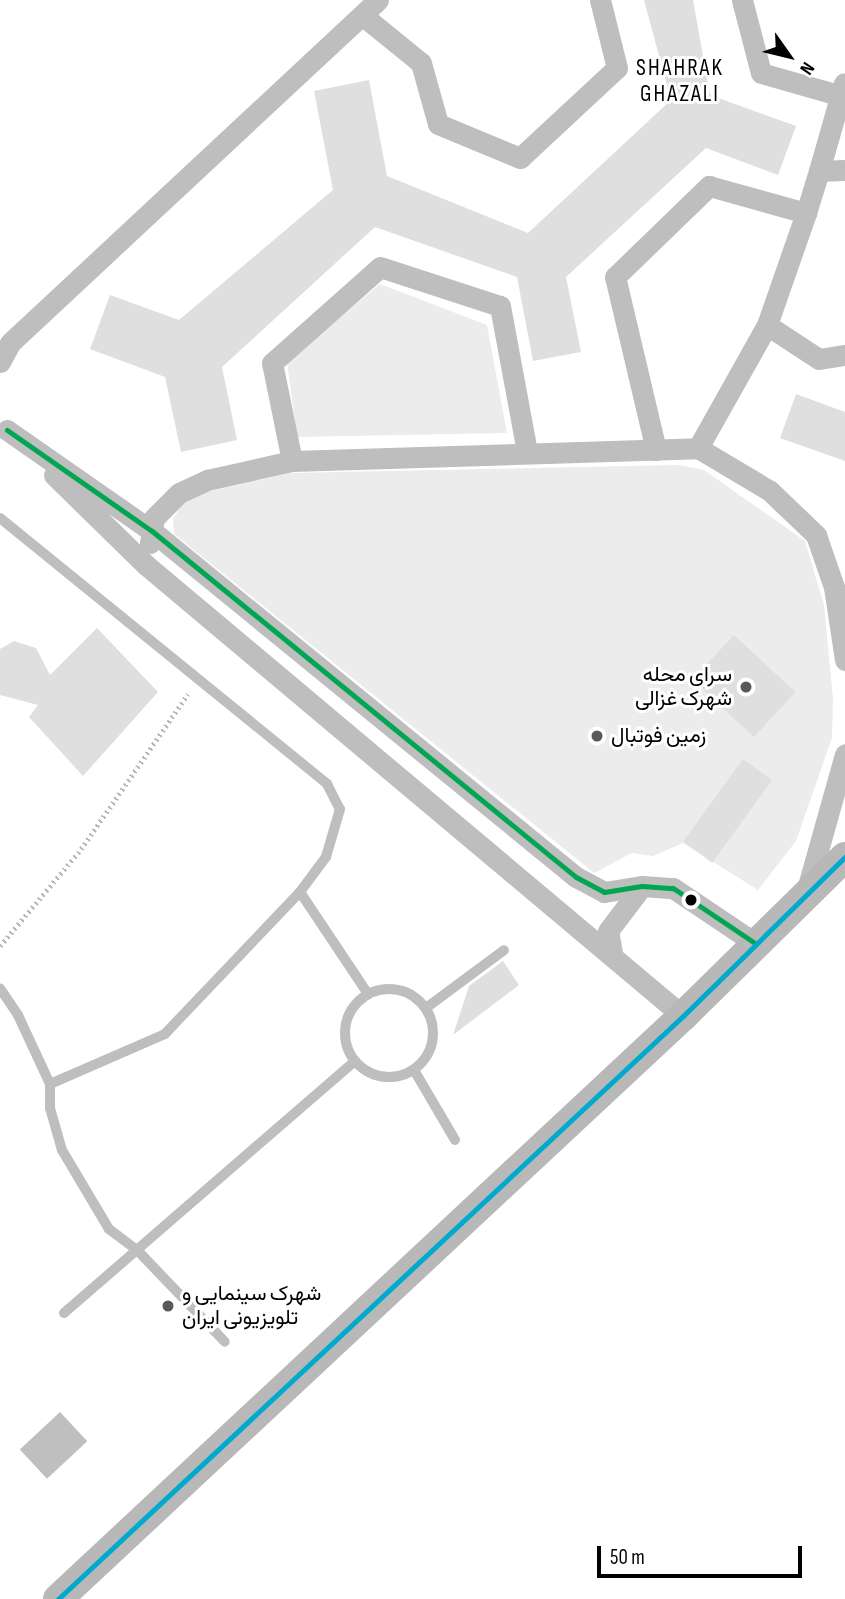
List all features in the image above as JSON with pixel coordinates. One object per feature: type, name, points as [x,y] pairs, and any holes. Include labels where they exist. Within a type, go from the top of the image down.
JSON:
[{"type":"street","points":[[0,362],[10,343],[378,0]]},
{"type":"street","points":[[362,15],[421,63],[438,124],[520,158],[617,68],[600,0]]},
{"type":"street","points":[[698,448],[767,325],[806,213],[842,88],[761,73],[742,0]]},
{"type":"street","points":[[819,171],[845,170]]},
{"type":"street","points":[[656,450],[615,278],[709,186],[806,213]]},
{"type":"street","points":[[292,461],[272,363],[380,267],[500,306],[527,451]]},
{"type":"street","points":[[767,325],[819,359],[845,355]]},
{"type":"street","points":[[4,426],[152,531],[576,877],[604,892],[642,886],[673,888],[755,943]]},
{"type":"street","points":[[4,426],[146,565],[474,837],[683,1016]]},
{"type":"street","points":[[146,565],[154,518],[179,493],[207,480],[292,461],[527,451],[698,448],[771,491],[816,535],[834,587],[845,660]]},
{"type":"street","points":[[806,893],[845,754]]},
{"type":"street","points":[[474,837],[492,809]]},
{"type":"street","points":[[58,1599],[683,1016],[845,857]]},
{"type":"street","points":[[612,953],[608,931],[642,886]]},
{"type":"lane","points":[[0,518],[199,677],[327,785],[340,809],[326,858],[300,892],[165,1034],[50,1083]]},
{"type":"lane","points":[[300,892],[368,994]]},
{"type":"lane","points":[[426,1008],[504,950]]},
{"type":"lane","points":[[0,988],[18,1015],[50,1083],[50,1108],[62,1150],[109,1229],[139,1252],[225,1342]]},
{"type":"lane","points":[[388,989],[404,991],[426,1008],[434,1035],[431,1048],[414,1070],[387,1077],[373,1075],[355,1061],[346,1042],[346,1026],[351,1012],[368,994],[388,989]]},
{"type":"lane","points":[[64,1313],[139,1252],[355,1061]]},
{"type":"lane","points":[[414,1070],[455,1140]]},
{"type":"path","points":[[0,946],[81,849],[199,677]]},
{"type":"shaded area","points":[[380,284],[487,325],[507,433],[297,437],[287,362]]},
{"type":"shaded area","points":[[679,465],[704,470],[805,541],[824,605],[833,699],[832,738],[796,841],[758,890],[683,843],[653,856],[632,853],[594,873],[174,534],[173,519],[181,506],[198,494],[290,473]]},
{"type":"shaded area","points":[[60,1412],[87,1441],[47,1479],[20,1450]]},
{"type":"building","points":[[644,0],[693,0],[710,95],[796,126],[778,175],[706,148],[566,277],[581,352],[533,361],[517,277],[375,227],[222,367],[237,440],[181,452],[165,377],[90,349],[110,295],[179,320],[333,190],[314,91],[369,80],[387,176],[528,233],[671,100]]},
{"type":"building","points":[[796,394],[845,412],[845,461],[780,438]]},
{"type":"building","points":[[97,628],[158,692],[83,776],[29,717],[38,705],[0,695],[0,649],[14,641],[36,648],[50,675]]},
{"type":"building","name":"سرای محله شهرک غزالی","points":[[734,635],[795,692],[754,737],[692,680]]},
{"type":"building","points":[[743,759],[772,780],[712,863],[683,842]]},
{"type":"building","points":[[503,961],[519,985],[453,1035],[469,986]]},
{"type":"transit line","points":[[7,430],[152,531],[576,877],[604,892],[642,886],[673,888],[755,943]]},
{"type":"transit line","points":[[58,1599],[683,1016],[845,857]]},
{"type":"place","name":"سرای محله شهرک غزالی","points":[[746,687]]},
{"type":"place","name":"زمین فوتبال","points":[[597,736]]},
{"type":"place","name":"شهرک سینمایی و تلویزیونی ایران","points":[[168,1306]]},
{"type":"district","name":"SHAHRAK GHAZALI","points":[[680,81]]}]
